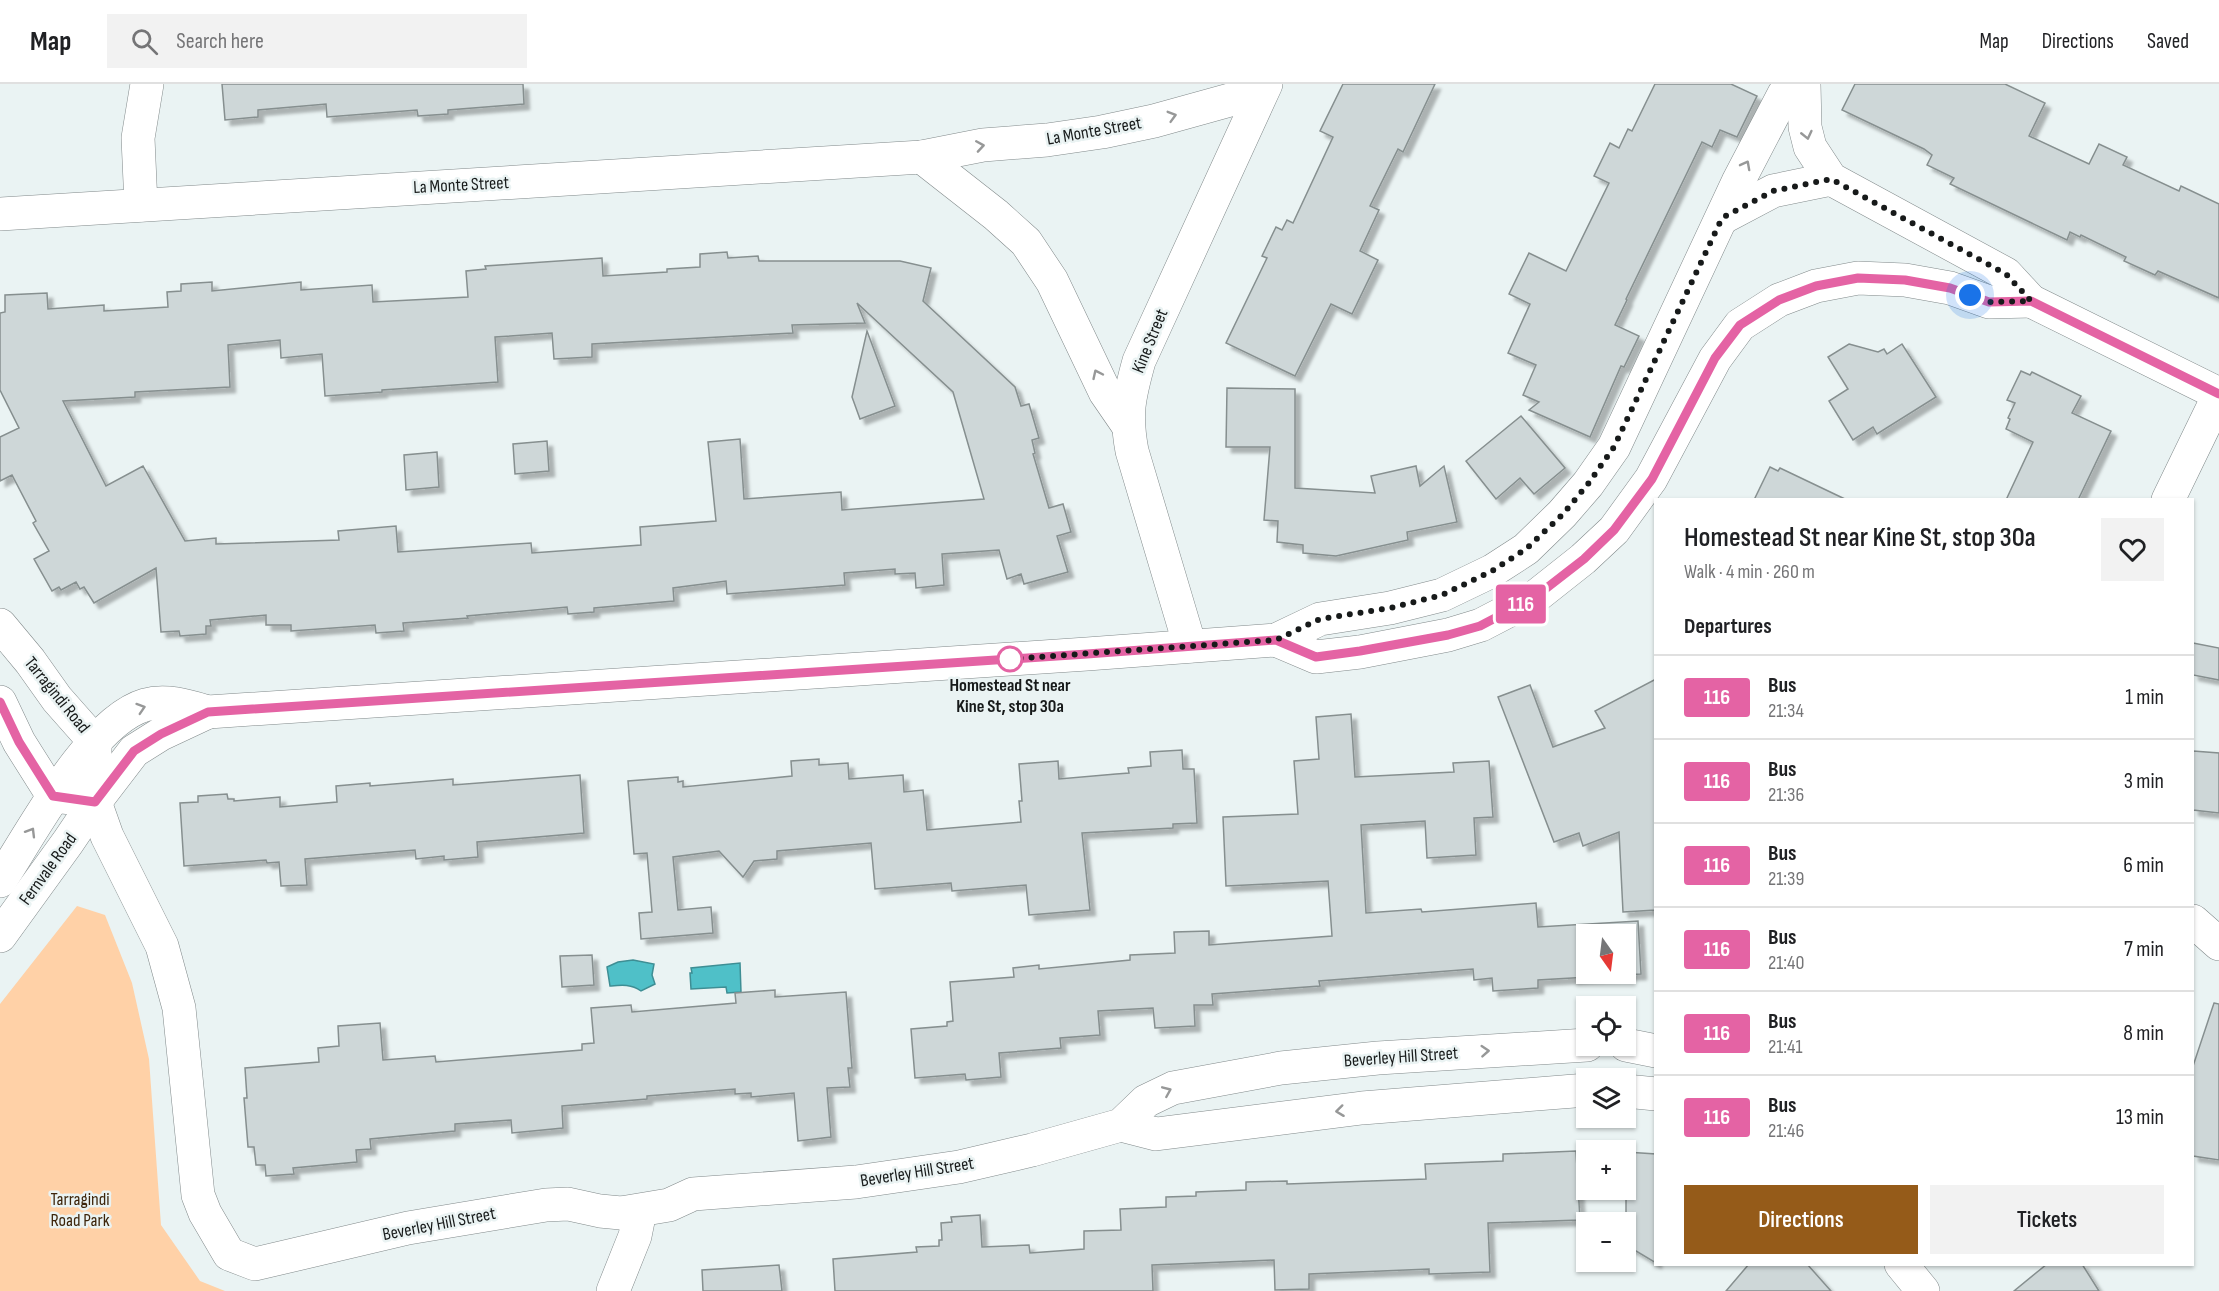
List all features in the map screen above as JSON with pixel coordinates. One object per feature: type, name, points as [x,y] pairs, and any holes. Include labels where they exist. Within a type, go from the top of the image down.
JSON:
[{"type":"street","points":[[141,205],[138,138],[147,84]]},
{"type":"street","points":[[208,712],[1276,640],[1320,619],[1390,608],[1442,595],[1492,571],[1526,549],[1563,514],[1614,447],[1738,182],[1784,94],[1796,84]]},
{"type":"street","points":[[1804,84],[1804,127],[1810,147],[1831,179],[2006,274],[2031,301],[2219,395],[2169,498]]},
{"type":"street","name":"La Monte Street","points":[[0,214],[922,157],[984,145],[1047,140],[1102,132],[1154,121],[1264,88]]},
{"type":"street","name":"Kine Street","points":[[1190,646],[1132,451],[1127,424],[1130,393],[1139,361],[1264,88]]},
{"type":"street","points":[[922,157],[996,215],[1026,242],[1052,281],[1105,392],[1127,424]]},
{"type":"street","points":[[1722,218],[1773,191],[1831,179]]},
{"type":"street","points":[[1276,640],[1316,657],[1360,651],[1448,635],[1480,626],[1535,597],[1584,559],[1614,530],[1652,479],[1715,358],[1740,325],[1779,300],[1816,286],[1858,278],[1905,280],[1950,288],[1989,302],[2031,301]]},
{"type":"street","name":"Tarragindi Road","points":[[0,625],[57,699],[95,742],[95,802]]},
{"type":"street","points":[[0,702],[19,742],[53,796],[95,802]]},
{"type":"street","name":"Fernvale Road","points":[[0,881],[53,796],[95,742],[127,712],[147,705],[177,703],[208,712]]},
{"type":"street","name":"Fernvale Road","points":[[0,936],[134,751],[161,734],[208,712]]},
{"type":"street","name":"Beverley Hill Street","points":[[95,802],[107,836],[162,946],[171,974],[179,1008],[198,1195],[205,1213],[229,1254],[255,1264],[408,1228],[546,1205],[568,1204],[621,1213],[669,1205],[693,1194],[856,1182],[959,1167],[1032,1150],[1121,1125],[1146,1101],[1173,1088],[1281,1068],[1378,1058],[1576,1046]]},
{"type":"street","points":[[2194,922],[2219,944]]},
{"type":"street","points":[[1636,1047],[1654,1051]]},
{"type":"street","points":[[1121,1125],[1156,1134],[1362,1108],[1576,1091]]},
{"type":"street","points":[[1636,1092],[1654,1094]]},
{"type":"street","points":[[613,1291],[635,1236],[640,1211]]},
{"type":"street","points":[[1903,1266],[1923,1291]]},
{"type":"green space","name":"Tarragindi Road Park","points":[[77,906],[105,915],[132,983],[149,1059],[161,1225],[200,1281],[225,1291],[0,1291],[0,1004]]},
{"type":"water","points":[[633,960],[654,964],[652,975],[655,984],[641,991],[630,986],[610,986],[607,967],[618,962]]},
{"type":"water","points":[[740,963],[741,992],[727,993],[726,987],[691,989],[691,968]]},
{"type":"building","points":[[222,84],[523,84],[524,104],[448,110],[448,114],[418,116],[417,110],[327,117],[326,104],[258,110],[258,117],[225,120]]},
{"type":"building","points":[[1343,84],[1435,84],[1403,152],[1398,149],[1370,206],[1379,210],[1360,251],[1378,260],[1352,314],[1331,304],[1295,376],[1226,343],[1267,258],[1262,256],[1276,227],[1282,230],[1287,220],[1293,223],[1333,137],[1320,131]]},
{"type":"building","points":[[1655,84],[1731,84],[1757,96],[1737,137],[1720,130],[1712,147],[1702,142],[1615,325],[1639,336],[1624,367],[1621,366],[1590,437],[1529,410],[1539,402],[1523,395],[1536,365],[1508,353],[1530,304],[1509,294],[1529,253],[1566,271],[1609,183],[1594,176],[1610,143],[1619,148],[1628,129],[1632,131]]},
{"type":"building","points":[[1855,84],[2005,84],[2045,103],[2029,136],[2089,164],[2099,144],[2127,157],[2123,165],[2179,191],[2181,186],[2219,204],[2219,298],[2158,271],[2155,275],[2124,261],[2126,257],[2081,235],[2080,237],[2070,232],[2067,240],[1950,184],[1954,178],[1927,165],[1932,155],[1924,149],[1842,110]]},
{"type":"building","points":[[727,252],[728,258],[758,256],[759,261],[900,261],[931,268],[923,301],[1015,387],[1021,406],[1029,404],[1039,438],[1032,440],[1035,453],[1033,454],[1049,508],[1063,504],[1071,532],[1057,536],[1068,572],[1024,584],[1021,574],[1007,579],[999,550],[942,554],[944,585],[916,588],[915,573],[895,574],[895,569],[844,573],[845,585],[727,594],[726,581],[673,588],[674,601],[594,608],[594,612],[568,614],[567,607],[403,623],[404,631],[376,633],[375,625],[291,631],[291,625],[266,625],[266,615],[210,620],[211,626],[206,626],[206,634],[180,636],[179,631],[161,632],[156,568],[94,603],[84,587],[80,589],[76,582],[61,590],[59,587],[52,591],[34,559],[49,551],[33,523],[36,521],[12,475],[0,481],[0,437],[19,428],[0,390],[0,313],[5,312],[5,295],[47,293],[48,309],[104,305],[104,311],[168,307],[167,292],[181,291],[181,284],[212,282],[212,291],[301,282],[301,290],[372,285],[373,302],[468,297],[466,271],[486,269],[485,266],[602,258],[603,276],[667,272],[667,269],[700,267],[700,254]],"holes":[[[857,303],[953,392],[984,499],[842,510],[841,492],[744,499],[740,439],[708,442],[716,521],[640,527],[641,545],[532,553],[531,543],[398,552],[396,526],[338,531],[339,540],[216,544],[216,538],[185,541],[143,466],[106,486],[63,401],[135,397],[135,392],[230,387],[228,345],[280,340],[281,358],[322,354],[325,396],[498,382],[495,337],[552,333],[554,359],[592,357],[592,344],[793,333],[792,325],[865,323]]]},
{"type":"building","points":[[867,331],[895,406],[860,419],[852,397]]},
{"type":"building","points":[[1849,344],[1878,352],[1884,349],[1887,354],[1902,344],[1936,397],[1877,434],[1873,427],[1853,440],[1829,401],[1848,389],[1828,357]]},
{"type":"building","points":[[2021,371],[2030,375],[2032,372],[2081,396],[2072,413],[2111,431],[2079,498],[2007,498],[2033,442],[2006,429],[2015,403],[2007,400]]},
{"type":"building","points":[[1227,388],[1295,389],[1295,488],[1375,493],[1371,476],[1416,466],[1420,486],[1444,466],[1457,522],[1407,532],[1408,540],[1336,556],[1303,553],[1303,545],[1277,542],[1278,521],[1264,520],[1270,447],[1226,447]]},
{"type":"building","points":[[1521,416],[1565,468],[1534,494],[1520,478],[1496,499],[1466,461]]},
{"type":"building","points":[[547,441],[549,471],[515,474],[513,444]]},
{"type":"building","points":[[437,452],[439,487],[406,490],[404,455]]},
{"type":"building","points":[[1770,467],[1778,471],[1780,468],[1843,498],[1755,498]]},
{"type":"building","points":[[2194,643],[2219,648],[2219,680],[2194,675]]},
{"type":"building","points":[[1654,680],[1654,910],[1623,912],[1619,832],[1583,846],[1579,833],[1554,842],[1498,697],[1530,685],[1553,747],[1605,728],[1595,711]]},
{"type":"building","points":[[1351,714],[1355,777],[1454,772],[1453,763],[1489,761],[1493,817],[1474,818],[1476,855],[1427,858],[1425,821],[1361,825],[1366,913],[1421,909],[1422,912],[1536,903],[1538,927],[1576,925],[1576,978],[1538,980],[1538,988],[1493,991],[1492,978],[1474,980],[1473,969],[1319,981],[1320,986],[1212,994],[1213,1005],[1194,1005],[1195,1026],[1155,1028],[1153,1008],[1098,1011],[1100,1035],[1060,1038],[1061,1048],[999,1053],[1001,1077],[966,1080],[965,1074],[915,1078],[911,1029],[947,1026],[947,1022],[953,1021],[950,982],[1014,977],[1013,968],[1039,965],[1039,969],[1130,960],[1130,955],[1175,953],[1174,932],[1209,931],[1209,945],[1332,936],[1328,881],[1226,886],[1223,817],[1298,814],[1294,761],[1319,759],[1316,717]]},
{"type":"building","points":[[1182,750],[1183,769],[1194,769],[1197,823],[1173,824],[1173,828],[1082,833],[1090,910],[1029,915],[1026,885],[952,891],[951,883],[875,889],[871,843],[777,851],[777,859],[754,861],[743,877],[719,851],[673,857],[678,910],[711,907],[713,933],[641,939],[639,913],[652,912],[647,853],[634,854],[628,781],[678,777],[678,782],[683,781],[683,787],[792,776],[791,761],[819,759],[819,765],[848,763],[849,779],[903,775],[904,792],[923,790],[927,830],[1021,822],[1019,764],[1058,761],[1059,779],[1129,773],[1128,768],[1151,766],[1150,752]]},
{"type":"building","points":[[2194,751],[2219,753],[2219,813],[2194,810]]},
{"type":"building","points":[[580,775],[584,833],[477,842],[478,857],[444,860],[444,856],[416,859],[415,850],[305,859],[307,885],[281,886],[279,862],[267,863],[266,860],[184,866],[180,803],[198,802],[198,796],[227,794],[228,799],[234,799],[234,801],[280,797],[280,807],[337,802],[336,786],[370,783],[370,786],[453,779],[453,785]]},
{"type":"building","points":[[1638,921],[1641,974],[1636,974],[1636,924],[1588,924]]},
{"type":"building","points":[[592,955],[594,985],[562,987],[560,956]]},
{"type":"building","points":[[775,990],[775,997],[846,992],[852,1068],[848,1068],[850,1087],[827,1088],[831,1137],[798,1141],[794,1093],[751,1097],[751,1093],[735,1094],[735,1089],[562,1106],[563,1128],[512,1133],[511,1120],[455,1124],[455,1131],[370,1139],[371,1149],[356,1150],[357,1162],[293,1168],[294,1174],[266,1176],[265,1165],[256,1165],[254,1147],[248,1147],[244,1098],[247,1098],[245,1068],[319,1062],[318,1048],[339,1046],[338,1026],[380,1023],[383,1060],[435,1056],[436,1062],[582,1050],[582,1044],[594,1043],[591,1008],[631,1005],[632,1012],[736,1003],[735,993]]},
{"type":"building","points":[[2214,1003],[2219,1004],[2219,1160],[2194,1156],[2194,1063]]},
{"type":"building","points":[[1576,1151],[1576,1200],[1579,1200],[1580,1212],[1576,1212],[1576,1220],[1488,1223],[1490,1272],[1429,1274],[1429,1269],[1309,1274],[1309,1289],[1275,1290],[1274,1260],[1152,1265],[1153,1291],[835,1291],[833,1259],[917,1252],[916,1247],[939,1246],[939,1240],[942,1240],[941,1223],[952,1222],[951,1217],[980,1215],[982,1247],[1029,1245],[1030,1253],[1084,1249],[1084,1231],[1121,1230],[1120,1209],[1166,1207],[1166,1197],[1196,1196],[1196,1192],[1246,1190],[1246,1182],[1287,1181],[1287,1184],[1426,1179],[1425,1164],[1503,1161],[1503,1154]]},
{"type":"building","points":[[1636,1153],[1654,1154],[1654,1262],[1636,1251],[1636,1212],[1626,1212],[1626,1200],[1636,1200]]},
{"type":"building","points":[[779,1265],[782,1291],[703,1291],[702,1270]]},
{"type":"building","points":[[1747,1266],[1809,1266],[1831,1291],[1726,1291]]},
{"type":"building","points":[[2045,1266],[2083,1266],[2099,1291],[2014,1291]]},
{"type":"bus line","name":"116","points":[[0,702],[19,742],[53,796],[95,802],[134,751],[161,734],[208,712],[1276,640],[1316,657],[1448,635],[1480,626],[1535,597],[1584,559],[1614,530],[1652,479],[1715,358],[1740,325],[1779,300],[1816,286],[1858,278],[1905,280],[1950,288],[1989,302],[2031,301],[2219,394]]},
{"type":"place","name":"Homestead St near Kine St, stop 30a","points":[[1010,659]]},
{"type":"route","points":[[1010,659],[1276,640],[1320,619],[1390,608],[1442,595],[1492,571],[1526,549],[1563,514],[1588,484],[1614,447],[1722,218],[1773,191],[1831,179],[1873,204],[2006,274],[2031,301],[1989,302],[1970,295]]}]
